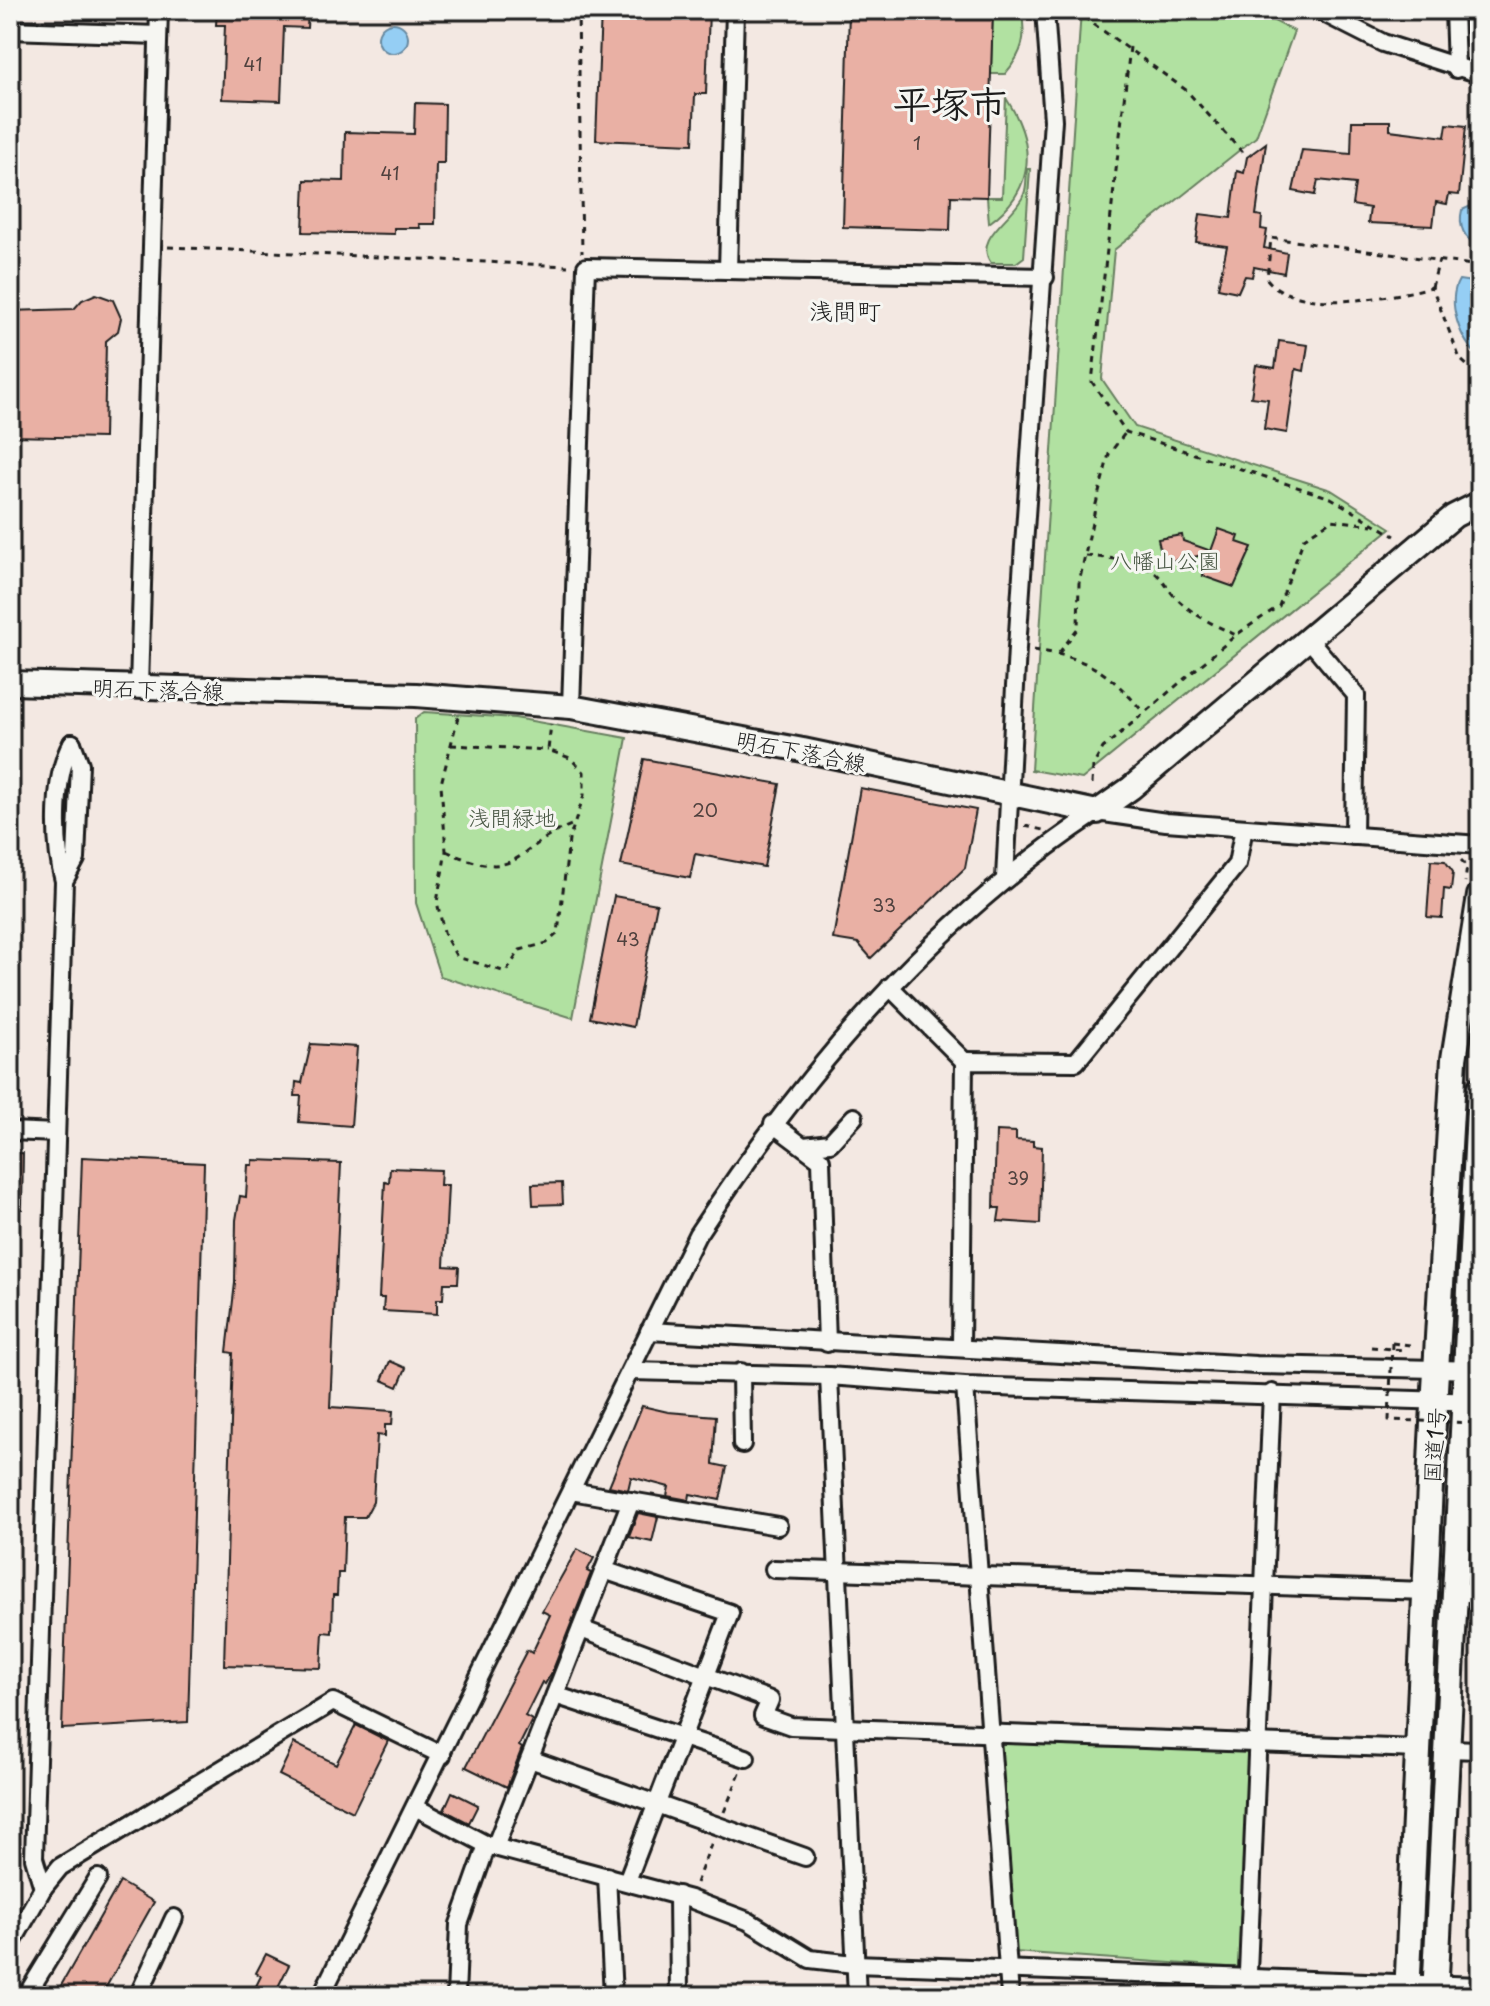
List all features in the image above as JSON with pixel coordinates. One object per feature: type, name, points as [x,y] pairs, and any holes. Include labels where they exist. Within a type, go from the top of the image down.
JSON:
[{"type":"highway","name":"国道1号","points":[[1407,1990],[1454,1059],[1472,893]]},
{"type":"highway","name":"国道1号","points":[[1435,1990],[1447,1749],[1468,1593],[1480,1103]]},
{"type":"main road","points":[[1097,812],[1131,788],[1454,516],[1480,503]]},
{"type":"main road","name":"明石下落合線","points":[[10,683],[416,695],[562,713],[1009,792],[1097,812]]},
{"type":"street","points":[[139,687],[159,10]]},
{"type":"street","points":[[728,270],[735,10]]},
{"type":"street","points":[[1005,878],[1017,648],[1045,277],[1053,120],[1045,10]]},
{"type":"street","points":[[1318,10],[1383,43],[1456,69],[1480,74]]},
{"type":"street","points":[[1454,10],[1456,69]]},
{"type":"street","points":[[10,30],[158,35]]},
{"type":"street","points":[[562,713],[586,267],[1045,277]]},
{"type":"street","points":[[1307,637],[1356,695],[1354,836]]},
{"type":"street","points":[[43,1888],[34,1858],[64,881],[57,858],[61,762],[72,743],[80,764],[76,859],[64,881]]},
{"type":"street","points":[[321,1996],[697,1235],[773,1124],[814,1071],[890,987],[1005,878],[1097,812],[1244,828],[1480,845]]},
{"type":"street","points":[[890,987],[964,1061],[1076,1062],[1237,864],[1244,828]]},
{"type":"street","points":[[961,1348],[964,1061]]},
{"type":"street","points":[[804,1146],[830,1143],[854,1117]]},
{"type":"street","points":[[773,1124],[821,1160],[827,1343]]},
{"type":"street","points":[[10,1131],[56,1133]]},
{"type":"street","points":[[649,1331],[1256,1365],[1473,1370]]},
{"type":"street","points":[[631,1371],[741,1372],[965,1386],[1272,1393],[1472,1402]]},
{"type":"street","points":[[741,1372],[742,1444]]},
{"type":"street","points":[[829,1376],[857,1996]]},
{"type":"street","points":[[965,1386],[1010,1996]]},
{"type":"street","points":[[1247,1988],[1272,1393]]},
{"type":"street","points":[[571,1491],[778,1526]]},
{"type":"street","points":[[456,1996],[459,1924],[530,1759],[631,1501]]},
{"type":"street","points":[[774,1569],[1426,1591]]},
{"type":"street","points":[[604,1570],[730,1613],[627,1881]]},
{"type":"street","points":[[581,1629],[770,1700],[763,1716],[791,1726],[1419,1749]]},
{"type":"street","points":[[555,1695],[746,1758]]},
{"type":"street","points":[[10,1946],[43,1888],[60,1867],[333,1702],[442,1755]]},
{"type":"street","points":[[1447,1749],[1480,1750]]},
{"type":"street","points":[[530,1759],[805,1857]]},
{"type":"street","points":[[415,1807],[491,1846],[684,1897],[748,1921],[810,1959],[854,1964],[1008,1968],[1247,1988],[1435,1990],[1480,1986]]},
{"type":"street","points":[[607,1876],[613,1996]]},
{"type":"street","points":[[26,1996],[98,1878]]},
{"type":"street","points":[[679,1996],[684,1897]]},
{"type":"street","points":[[138,1996],[174,1918]]},
{"type":"path","points":[[161,247],[586,267],[581,237],[583,140],[578,10]]},
{"type":"path","points":[[1074,10],[1130,47],[1186,90],[1243,153]]},
{"type":"path","points":[[1130,47],[1092,382],[1126,432],[1331,498],[1395,536]]},
{"type":"path","points":[[1432,287],[1355,302],[1288,295],[1276,290],[1267,279],[1271,238],[1480,266]]},
{"type":"path","points":[[1439,260],[1432,287],[1460,359],[1480,377]]},
{"type":"path","points":[[1059,653],[1078,628],[1079,583],[1109,454],[1126,432]]},
{"type":"path","points":[[1092,784],[1093,766],[1103,748],[1236,635],[1279,606],[1304,538],[1332,520],[1377,525]]},
{"type":"path","points":[[1085,556],[1124,560],[1146,567],[1163,578],[1174,596],[1196,616],[1236,635]]},
{"type":"path","points":[[1017,648],[1059,653],[1086,662],[1117,681],[1143,712]]},
{"type":"path","points":[[450,745],[548,750],[570,758],[584,772],[584,795],[573,825],[558,933],[547,943],[520,950],[506,972],[457,957],[445,936],[437,902],[446,851],[441,784],[450,745],[461,710]]},
{"type":"path","points":[[548,750],[562,713]]},
{"type":"path","points":[[446,851],[476,864],[510,864],[554,832],[573,825]]},
{"type":"path","points":[[1025,826],[1047,831]]},
{"type":"path","points":[[1467,866],[1472,893]]},
{"type":"path","points":[[1371,1347],[1410,1351],[1410,1345],[1392,1343],[1389,1420],[1480,1423]]},
{"type":"path","points":[[684,1897],[746,1758]]},
{"type":"green space","points":[[993,10],[1021,10],[1024,28],[1022,44],[1005,74],[991,74]]},
{"type":"green space","name":"八幡山公園","points":[[1081,10],[1252,10],[1294,31],[1256,137],[1114,250],[1102,379],[1135,427],[1331,490],[1391,528],[1082,779],[1031,770]]},
{"type":"green space","points":[[1006,98],[1023,132],[1026,165],[1016,196],[989,223],[987,197],[1002,197]]},
{"type":"green space","points":[[1027,169],[1030,169],[1024,257],[1016,263],[991,263],[987,244],[997,227],[1020,203],[1025,191]]},
{"type":"green space","name":"浅間緑地","points":[[424,712],[515,718],[627,738],[573,1018],[440,976],[416,903],[415,719]]},
{"type":"green space","points":[[998,1739],[1251,1752],[1242,1968],[1014,1952]]},
{"type":"water","points":[[393,23],[404,27],[408,38],[404,49],[393,53],[382,49],[378,38],[382,27]]},
{"type":"water","points":[[1480,202],[1480,246],[1466,236],[1461,222],[1462,210]]},
{"type":"water","points":[[1459,280],[1480,283],[1480,300],[1472,311],[1480,334],[1480,357],[1466,342],[1457,321],[1454,299]]},
{"type":"building","points":[[217,10],[308,10],[307,28],[284,27],[281,101],[222,99],[225,25],[216,25]]},
{"type":"building","points":[[601,10],[709,10],[706,94],[695,94],[693,144],[596,140]]},
{"type":"building","points":[[849,10],[993,10],[987,197],[951,196],[950,230],[843,227]]},
{"type":"building","points":[[415,103],[445,104],[444,163],[436,163],[435,224],[419,224],[420,228],[394,228],[394,234],[303,232],[305,180],[344,181],[345,132],[414,134]]},
{"type":"building","points":[[1352,121],[1390,121],[1390,130],[1445,137],[1447,124],[1466,126],[1459,195],[1449,194],[1447,204],[1436,202],[1433,226],[1368,223],[1370,208],[1352,205],[1355,184],[1318,180],[1315,195],[1293,191],[1302,150],[1351,154]]},
{"type":"building","points":[[1266,143],[1256,215],[1262,216],[1261,229],[1267,230],[1264,248],[1287,253],[1284,273],[1254,267],[1252,277],[1245,276],[1238,292],[1218,288],[1227,246],[1196,242],[1200,214],[1231,218],[1237,171],[1244,173],[1247,157]]},
{"type":"building","points":[[96,294],[113,300],[121,318],[118,331],[106,341],[104,438],[10,436],[10,311],[74,309],[82,300]]},
{"type":"building","points":[[1279,341],[1308,345],[1304,371],[1296,369],[1287,433],[1264,429],[1268,399],[1251,397],[1256,365],[1275,368]]},
{"type":"building","points":[[1219,529],[1239,536],[1237,542],[1252,547],[1234,587],[1203,576],[1205,569],[1199,567],[1204,555],[1163,562],[1158,539],[1182,535],[1183,541],[1211,551]]},
{"type":"building","points":[[644,759],[780,784],[764,867],[695,854],[690,878],[621,865]]},
{"type":"building","points":[[860,788],[976,810],[965,868],[871,958],[858,943],[833,939]]},
{"type":"building","points":[[1431,860],[1445,861],[1453,872],[1451,890],[1444,889],[1442,918],[1427,917]]},
{"type":"building","points":[[614,896],[657,904],[633,1027],[590,1018]]},
{"type":"building","points":[[311,1044],[357,1047],[351,1126],[299,1122],[301,1096],[295,1096],[296,1082],[302,1083]]},
{"type":"building","points":[[996,1131],[1016,1132],[1016,1140],[1033,1141],[1033,1146],[1042,1147],[1040,1224],[998,1221],[1000,1208],[994,1208]]},
{"type":"building","points":[[23,1153],[22,1209],[10,1209],[10,1154]]},
{"type":"building","points":[[82,1157],[204,1163],[188,1722],[62,1729]]},
{"type":"building","points":[[253,1160],[341,1163],[330,1407],[393,1411],[392,1425],[385,1425],[385,1436],[377,1435],[373,1502],[365,1517],[345,1517],[343,1573],[338,1573],[337,1595],[333,1595],[332,1633],[323,1632],[321,1668],[224,1665],[233,1353],[227,1352],[235,1283],[236,1220],[240,1196],[246,1197],[248,1165],[253,1165]]},
{"type":"building","points":[[390,1168],[441,1170],[440,1185],[448,1185],[444,1266],[459,1267],[458,1283],[444,1283],[443,1299],[437,1299],[437,1314],[383,1311],[384,1298],[379,1298],[385,1182],[389,1183]]},
{"type":"building","points":[[562,1183],[563,1204],[533,1205],[532,1184]]},
{"type":"building","points":[[390,1361],[406,1368],[398,1387],[382,1380]]},
{"type":"building","points":[[642,1406],[668,1412],[716,1416],[713,1464],[727,1467],[720,1500],[690,1494],[689,1500],[667,1496],[669,1487],[631,1477],[628,1490],[609,1486]]},
{"type":"building","points":[[638,1513],[658,1517],[652,1542],[629,1537]]},
{"type":"building","points":[[577,1549],[594,1558],[587,1571],[591,1573],[552,1672],[545,1684],[542,1682],[525,1716],[532,1720],[519,1746],[522,1748],[507,1787],[466,1767],[527,1650],[532,1653],[550,1615],[542,1611]]},
{"type":"building","points":[[356,1725],[388,1741],[353,1812],[279,1775],[294,1743],[336,1764]]},
{"type":"building","points":[[452,1792],[478,1805],[469,1823],[444,1810]]},
{"type":"building","points":[[120,1882],[154,1902],[101,1996],[55,1996]]},
{"type":"building","points":[[266,1954],[289,1965],[274,1995],[256,1986],[261,1976],[256,1973]]},
{"type":"district","name":"平塚市","points":[[950,102]]},
{"type":"district","name":"浅間町","points":[[845,310]]}]
